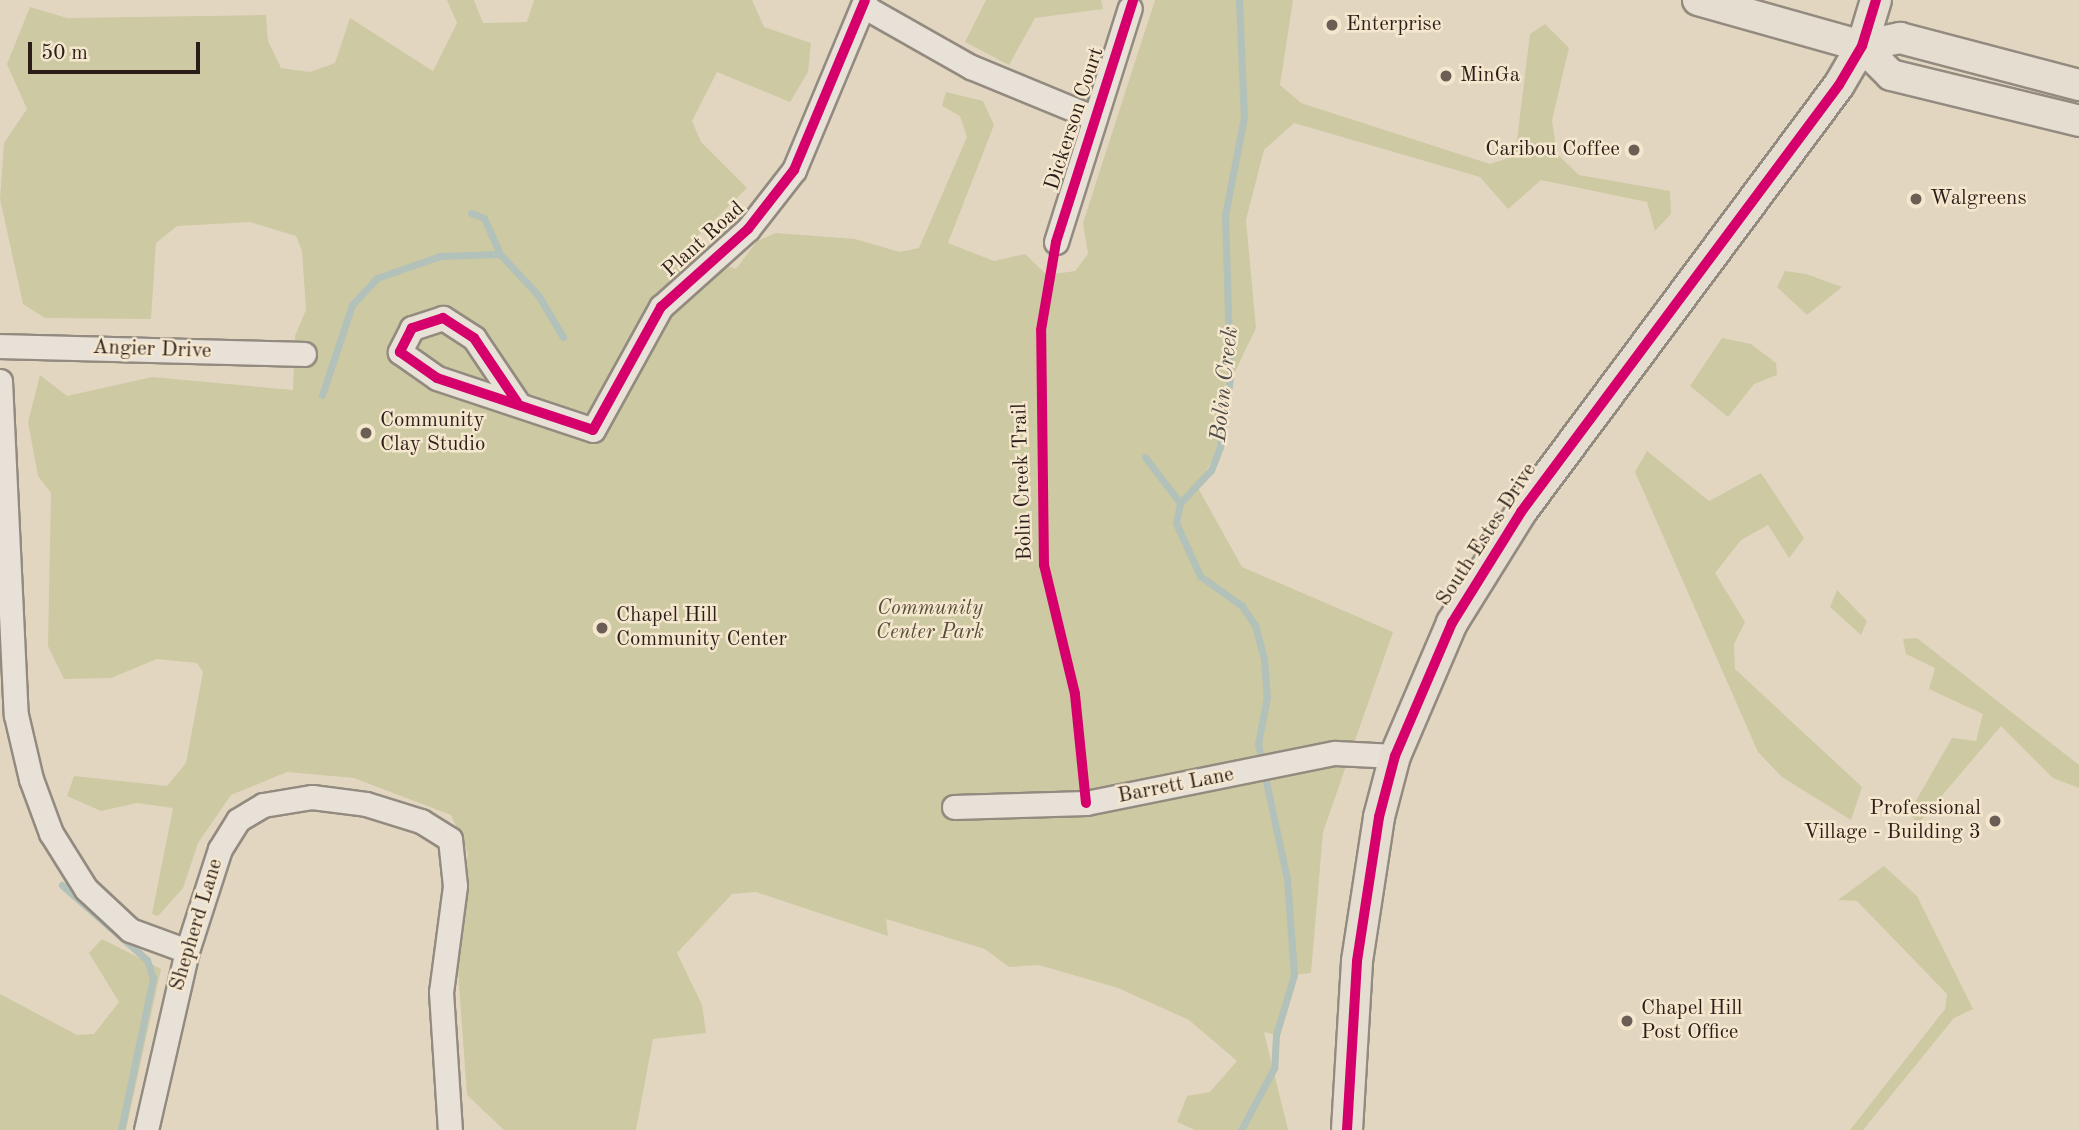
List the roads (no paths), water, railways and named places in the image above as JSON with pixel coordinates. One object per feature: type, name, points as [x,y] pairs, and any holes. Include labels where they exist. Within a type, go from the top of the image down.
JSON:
[{"type":"main road","points":[[1698,0],[1863,46],[1900,38],[2079,85]]},
{"type":"main road","points":[[1863,46],[1876,0]]},
{"type":"main road","points":[[1863,46],[1891,75],[2079,121]]},
{"type":"main road","name":"South Estes Drive","points":[[1347,1130],[1364,899],[1395,756],[1452,623],[1487,563],[1863,46]]},
{"type":"street","name":"Dickerson Court","points":[[864,3],[971,67],[1095,118]]},
{"type":"street","name":"Plant Road","points":[[517,402],[474,338],[443,318],[412,328],[400,352],[437,378],[517,402],[593,430],[661,307],[748,229],[794,170],[864,3]]},
{"type":"street","name":"Dickerson Court","points":[[1056,242],[1130,8]]},
{"type":"street","name":"Angier Drive","points":[[0,346],[304,354]]},
{"type":"street","points":[[0,382],[16,715],[31,779],[51,833],[86,889],[130,930],[187,951]]},
{"type":"street","name":"Barrett Lane","points":[[954,807],[1086,803],[1335,753],[1395,756]]},
{"type":"street","name":"Shepherd Lane","points":[[146,1130],[187,951],[220,849],[238,820],[263,805],[337,799],[439,830],[450,839],[455,886],[441,992],[450,1130]]},
{"type":"waterway","name":"Bolin Creek","points":[[1239,0],[1244,117],[1225,216],[1230,378],[1220,447],[1211,470],[1180,503],[1176,523],[1200,576],[1242,606],[1255,625],[1264,658],[1267,697],[1258,744],[1287,879],[1294,975],[1276,1035],[1274,1068],[1241,1130]]},
{"type":"waterway","points":[[471,213],[484,218],[500,254]]},
{"type":"waterway","points":[[322,395],[352,305],[377,278],[440,256],[500,254],[538,295],[563,337]]},
{"type":"waterway","points":[[1145,457],[1180,503]]},
{"type":"waterway","points":[[62,885],[147,960],[153,978],[121,1130]]},
{"type":"place","name":"Enterprise","points":[[1332,25]]},
{"type":"place","name":"MinGa","points":[[1446,76]]},
{"type":"place","name":"Caribou Coffee","points":[[1634,150]]},
{"type":"place","name":"Walgreens","points":[[1916,199]]},
{"type":"place","name":"Community Clay Studio","points":[[366,433]]},
{"type":"place","name":"Chapel Hill Community Center","points":[[602,628]]},
{"type":"place","name":"Professional Village - Building 3","points":[[1995,821]]},
{"type":"place","name":"Chapel Hill Post Office","points":[[1627,1021]]},
{"type":"park label","name":"Community Center Park","points":[[930,621]]}]
